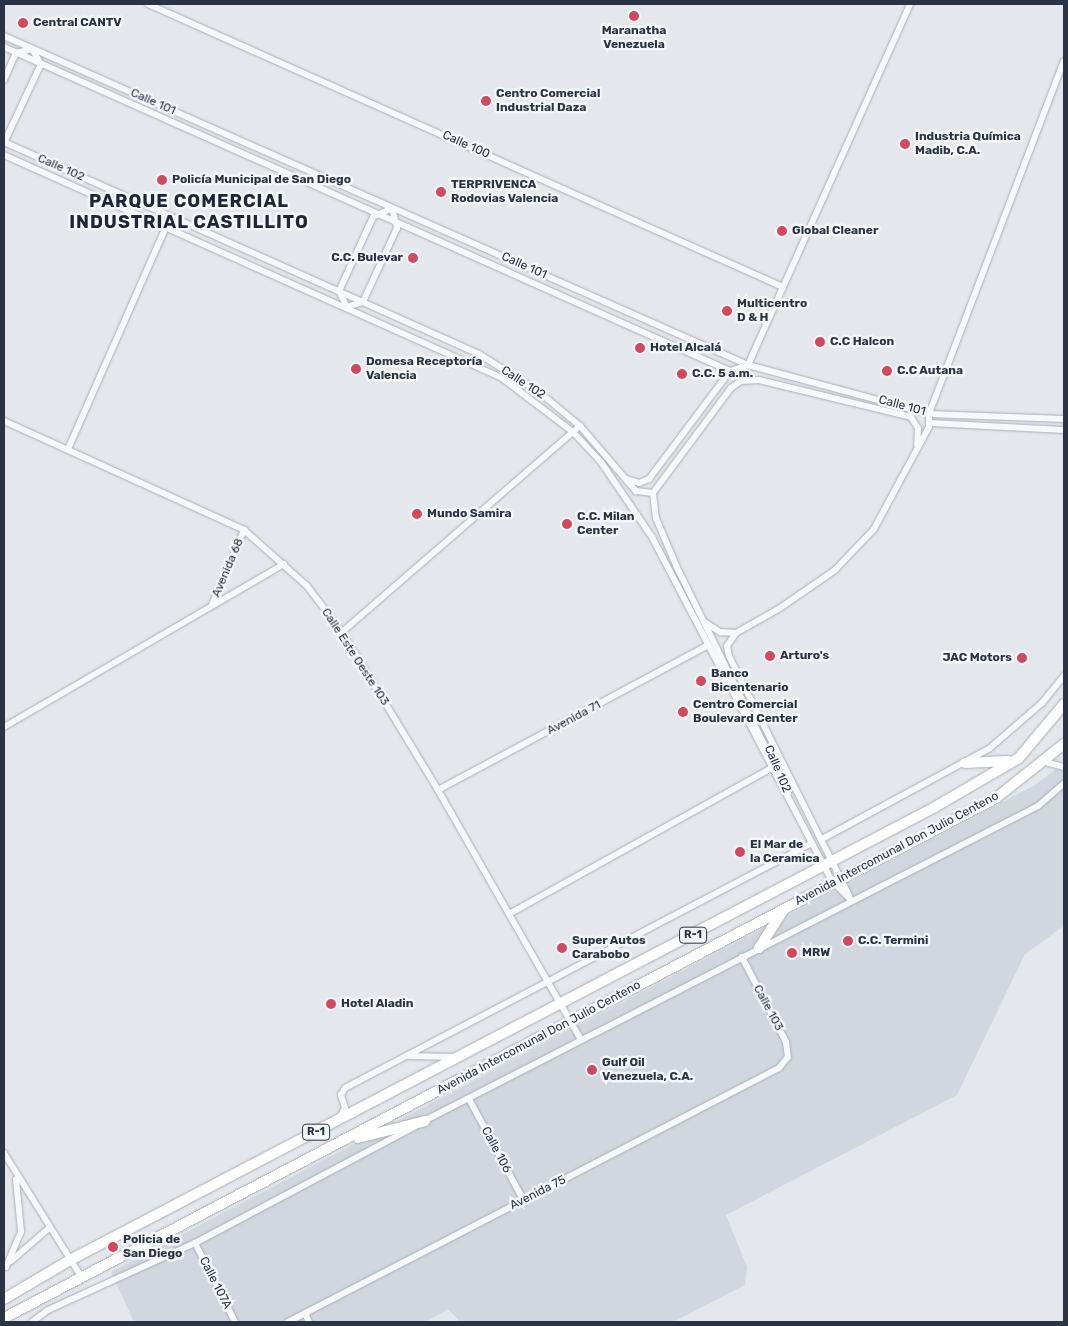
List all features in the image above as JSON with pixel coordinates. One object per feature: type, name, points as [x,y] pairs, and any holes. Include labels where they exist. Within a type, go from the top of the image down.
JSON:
[{"type":"main road","name":"Avenida Intercomunal Don Julio Centeno","points":[[4,1299],[72,1259],[561,1005],[829,863],[1018,758],[1064,704]]},
{"type":"main road","name":"Avenida Intercomunal Don Julio Centeno","points":[[4,1318],[81,1276],[343,1142],[570,1020],[784,909],[832,881],[843,878],[996,798],[1045,762],[1064,744]]},
{"type":"main road","points":[[965,763],[1018,758]]},
{"type":"main road","points":[[759,948],[784,909]]},
{"type":"main road","points":[[343,1142],[425,1121]]},
{"type":"street","name":"Calle 100","points":[[148,4],[783,287]]},
{"type":"street","points":[[627,479],[639,483],[649,479],[730,371],[748,366],[910,4]]},
{"type":"street","name":"Calle 101","points":[[4,36],[748,366],[929,414],[1064,419]]},
{"type":"street","name":"Calle 101","points":[[4,47],[730,371]]},
{"type":"street","points":[[4,80],[16,53],[32,48],[40,64],[4,143]]},
{"type":"street","points":[[706,623],[720,632],[736,633],[814,586],[854,552],[886,510],[930,423],[929,414],[1064,61]]},
{"type":"street","name":"Calle 102","points":[[4,143],[479,354],[538,391],[580,426],[636,491],[653,494],[656,518],[790,799],[812,843],[843,878],[851,900]]},
{"type":"street","name":"Calle 102","points":[[4,155],[502,378],[573,432],[601,462],[652,536],[772,768],[790,799]]},
{"type":"street","points":[[392,208],[398,223],[363,302],[347,307],[339,291],[377,213],[392,208]]},
{"type":"street","points":[[68,449],[166,228]]},
{"type":"street","points":[[521,277],[525,267]]},
{"type":"street","points":[[675,346],[680,336]]},
{"type":"street","points":[[786,386],[788,376]]},
{"type":"street","points":[[653,494],[731,388],[741,381],[786,386],[911,417],[918,428],[916,449]]},
{"type":"street","points":[[699,412],[703,425]]},
{"type":"street","name":"Calle Este Oeste 103","points":[[4,420],[244,530],[284,564],[342,632],[511,913],[581,1040]]},
{"type":"street","name":"Calle 101","points":[[930,423],[1064,430]]},
{"type":"street","points":[[342,632],[580,426]]},
{"type":"street","name":"Avenida 68","points":[[212,605],[244,530]]},
{"type":"street","points":[[4,727],[284,564]]},
{"type":"street","name":"Calle 102","points":[[736,633],[727,646],[729,656],[822,839],[832,881],[851,900]]},
{"type":"street","name":"Avenida 71","points":[[438,790],[708,644]]},
{"type":"street","points":[[822,839],[965,763],[1014,730],[1064,676]]},
{"type":"street","points":[[1045,762],[1064,768]]},
{"type":"street","points":[[511,913],[772,768]]},
{"type":"street","name":"Avenida Intercomunal Don Julio Centeno","points":[[32,1322],[48,1310],[195,1243],[581,1040],[1043,803],[1064,783]]},
{"type":"street","points":[[336,1122],[345,1108],[342,1091],[812,843]]},
{"type":"street","name":"Calle 103","points":[[742,957],[786,1042],[787,1061]]},
{"type":"street","points":[[407,1056],[461,1057]]},
{"type":"street","name":"Avenida 75","points":[[288,1322],[524,1201],[787,1061]]},
{"type":"street","name":"Calle 106","points":[[469,1099],[524,1201]]},
{"type":"street","points":[[4,1153],[48,1229],[72,1259],[81,1276]]},
{"type":"street","points":[[5,1268],[21,1231],[23,1215],[14,1170]]},
{"type":"street","points":[[5,1268],[48,1229]]},
{"type":"street","name":"Calle 107A","points":[[195,1243],[235,1322]]},
{"type":"street","points":[[305,1313],[309,1322]]},
{"type":"shaded area","points":[[1064,763],[1064,926],[1025,954],[957,1095],[726,1215],[747,1267],[745,1285],[673,1322],[460,1322],[448,1309],[425,1322],[134,1322],[111,1272],[1035,785]]},
{"type":"place","name":"Maranatha Venezuela","points":[[634,16]]},
{"type":"place","name":"Central CANTV","points":[[23,23]]},
{"type":"place","name":"Centro Comercial Industrial Daza","points":[[486,101]]},
{"type":"place","name":"Industria Química Madib, C.A.","points":[[905,144]]},
{"type":"place","name":"Policía Municipal de San Diego","points":[[162,180]]},
{"type":"place","name":"TERPRIVENCA Rodovias Valencia","points":[[441,192]]},
{"type":"place","name":"Global Cleaner","points":[[782,231]]},
{"type":"place","name":"C.C. Bulevar","points":[[413,258]]},
{"type":"place","name":"Multicentro D & H","points":[[727,311]]},
{"type":"place","name":"C.C Halcon","points":[[820,342]]},
{"type":"place","name":"Hotel Alcalá","points":[[640,348]]},
{"type":"place","name":"Domesa Receptoría Valencia","points":[[356,369]]},
{"type":"place","name":"C.C Autana","points":[[887,371]]},
{"type":"place","name":"C.C. 5 a.m.","points":[[682,374]]},
{"type":"place","name":"Mundo Samira","points":[[417,514]]},
{"type":"place","name":"C.C. Milan Center","points":[[567,524]]},
{"type":"place","name":"Arturo's","points":[[770,656]]},
{"type":"place","name":"JAC Motors","points":[[1022,658]]},
{"type":"place","name":"Banco Bicentenario","points":[[701,681]]},
{"type":"place","name":"Centro Comercial Boulevard Center","points":[[683,712]]},
{"type":"place","name":"El Mar de la Ceramica","points":[[740,852]]},
{"type":"place","name":"C.C. Termini","points":[[848,941]]},
{"type":"place","name":"Super Autos Carabobo","points":[[562,948]]},
{"type":"place","name":"MRW","points":[[792,953]]},
{"type":"place","name":"Hotel Aladin","points":[[331,1004]]},
{"type":"place","name":"Gulf Oil Venezuela, C.A.","points":[[592,1070]]},
{"type":"place","name":"Policia de San Diego","points":[[113,1247]]},
{"type":"district","name":"PARQUE COMERCIAL INDUSTRIAL CASTILLITO","points":[[189,212]]}]
